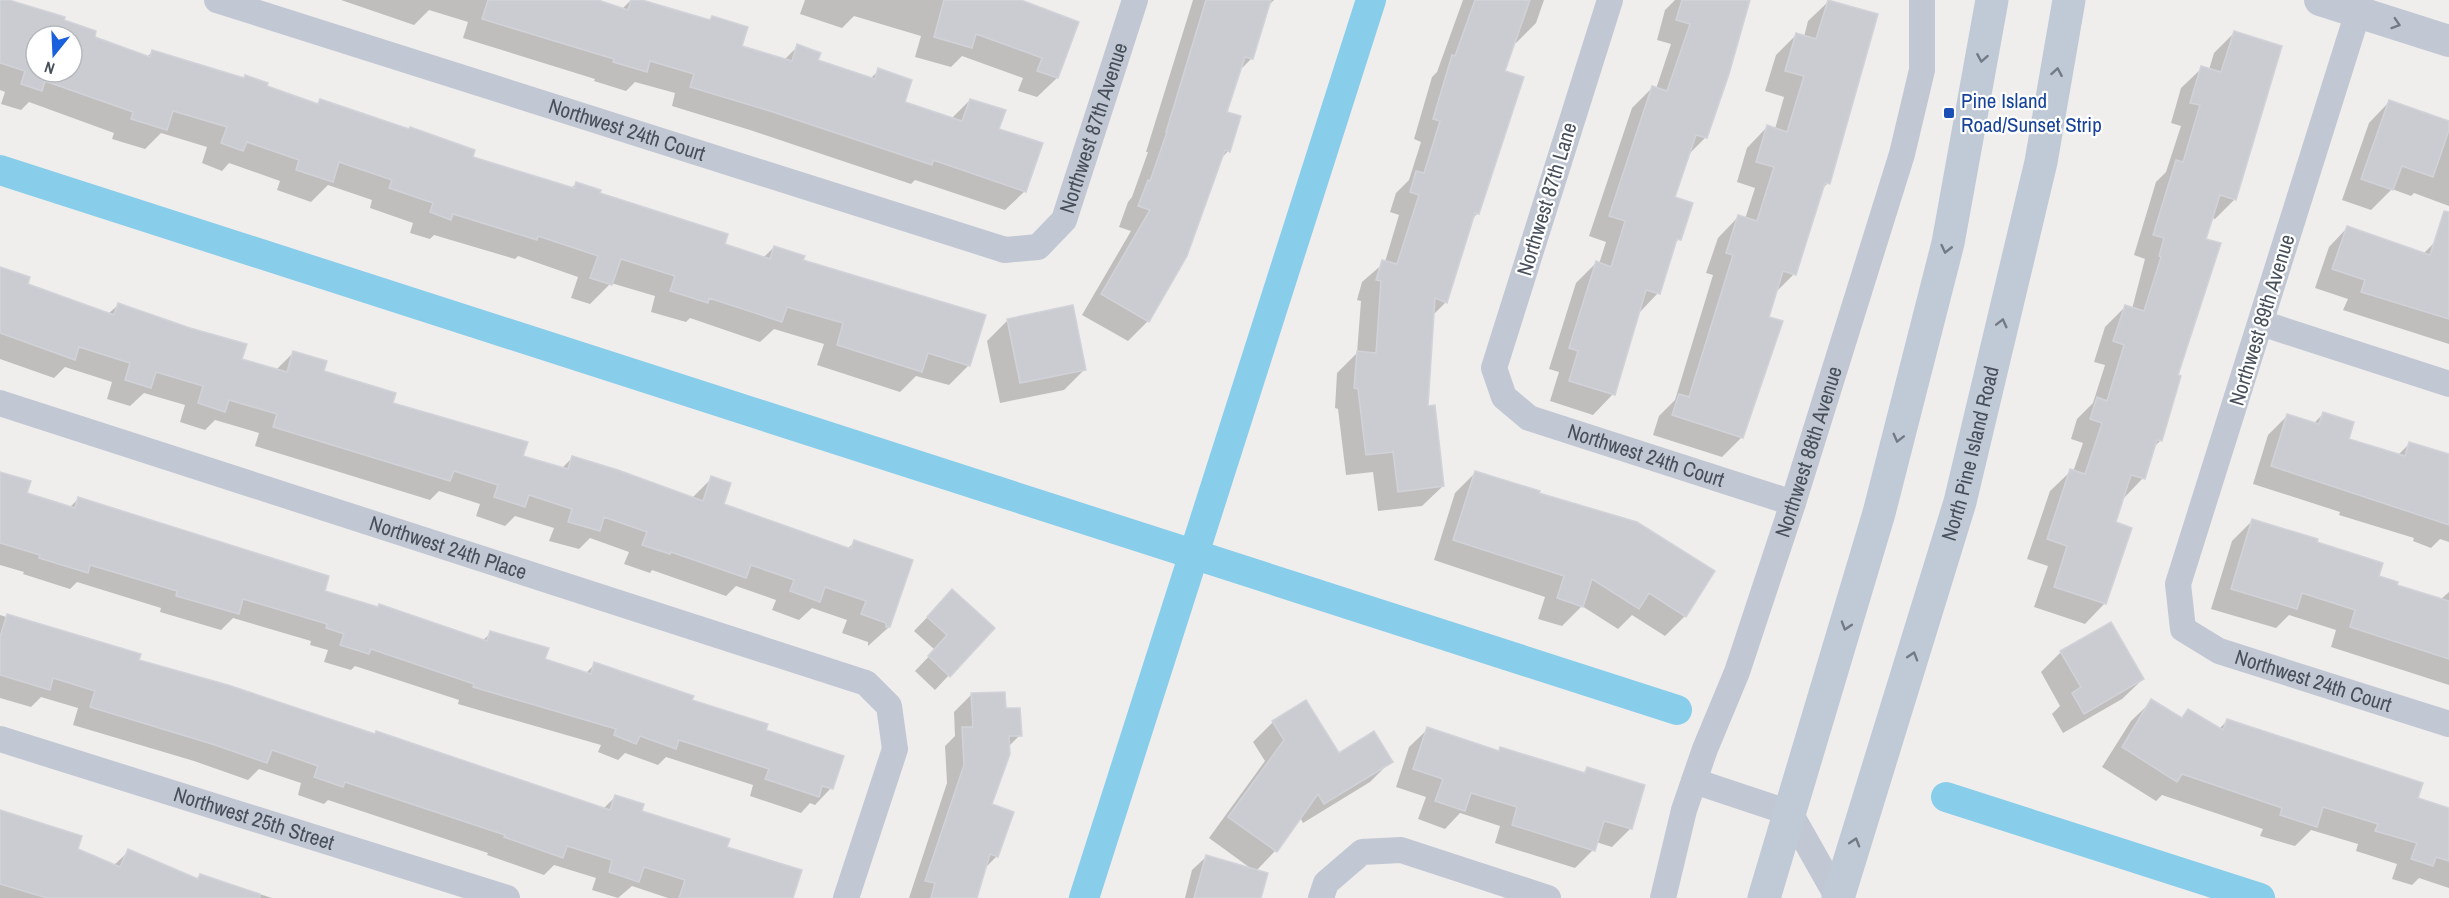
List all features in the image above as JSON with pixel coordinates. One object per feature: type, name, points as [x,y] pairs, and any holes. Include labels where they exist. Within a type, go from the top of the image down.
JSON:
[{"type":"main road","points":[[1764,898],[1879,513],[1947,243],[1992,0]]},
{"type":"main road","name":"North Pine Island Road","points":[[1838,898],[1960,502],[2041,162],[2069,0]]},
{"type":"street","name":"Northwest 24th Court","points":[[217,0],[1005,250],[1038,247]]},
{"type":"street","name":"Northwest 87th Avenue","points":[[1038,247],[1064,220],[1135,0]]},
{"type":"street","name":"Northwest 87th Lane","points":[[1504,397],[1494,368],[1610,0]]},
{"type":"street","name":"Northwest 88th Avenue","points":[[1663,898],[1684,810],[1737,672],[1902,154],[1922,70],[1922,0]]},
{"type":"street","points":[[2320,0],[2449,41]]},
{"type":"street","name":"Northwest 89th Avenue","points":[[2183,629],[2178,584],[2358,12]]},
{"type":"street","points":[[2260,323],[2449,384]]},
{"type":"street","name":"Northwest 24th Court","points":[[1504,397],[1529,418],[1793,502]]},
{"type":"street","name":"Northwest 24th Place","points":[[0,403],[866,683],[890,706],[895,749],[846,898]]},
{"type":"street","name":"Northwest 24th Court","points":[[2183,629],[2219,651],[2449,724]]},
{"type":"street","name":"Northwest 25th Street","points":[[0,739],[507,898]]},
{"type":"street","points":[[1694,781],[1790,813],[1838,898]]},
{"type":"street","points":[[1321,898],[1326,883],[1362,852],[1401,850],[1548,898]]},
{"type":"building","points":[[0,0],[9,0],[65,17],[64,20],[76,24],[24,24],[24,71],[0,63]]},
{"type":"building","points":[[488,0],[598,0],[628,10],[631,0],[642,0],[710,20],[712,16],[748,27],[742,46],[792,61],[797,44],[821,53],[818,60],[875,79],[878,68],[912,80],[905,102],[962,121],[970,99],[1006,110],[999,129],[1043,143],[1026,192],[933,160],[932,165],[690,87],[694,74],[650,61],[647,72],[613,62],[614,59],[482,19]]},
{"type":"building","points":[[944,0],[1021,0],[1079,22],[1058,78],[1037,71],[1042,58],[976,34],[972,48],[934,37]]},
{"type":"building","points":[[1206,0],[1271,0],[1253,59],[1245,57],[1227,112],[1241,116],[1230,152],[1225,150],[1187,256],[1149,322],[1101,294],[1150,210],[1138,206],[1148,180],[1150,181],[1167,132]]},
{"type":"building","points":[[1475,0],[1530,0],[1505,71],[1524,77],[1479,214],[1475,213],[1447,303],[1435,298],[1428,406],[1435,405],[1444,486],[1398,492],[1393,452],[1366,455],[1358,389],[1354,388],[1357,351],[1376,353],[1381,281],[1376,280],[1382,260],[1397,264],[1419,195],[1410,192],[1416,171],[1424,173],[1440,121],[1433,119],[1452,55],[1455,56]]},
{"type":"building","points":[[1682,0],[1750,0],[1729,74],[1707,138],[1696,135],[1675,197],[1693,203],[1681,240],[1677,239],[1660,294],[1646,290],[1615,395],[1569,381],[1578,351],[1569,348],[1596,261],[1611,267],[1625,221],[1609,216],[1652,86],[1667,91],[1690,24],[1676,20]]},
{"type":"building","points":[[1828,0],[1878,14],[1830,184],[1825,183],[1796,275],[1783,271],[1769,317],[1783,321],[1743,438],[1672,415],[1679,394],[1689,397],[1733,255],[1726,253],[1738,215],[1757,221],[1774,167],[1756,162],[1767,125],[1787,132],[1804,76],[1785,71],[1796,33],[1816,39]]},
{"type":"building","points":[[84,27],[96,31],[95,37],[150,57],[152,50],[244,78],[245,75],[268,83],[267,86],[318,104],[320,99],[475,150],[473,157],[574,188],[576,182],[601,190],[600,193],[728,234],[725,244],[770,259],[774,246],[805,256],[803,260],[986,315],[970,366],[928,353],[922,372],[837,345],[843,323],[787,307],[782,322],[709,298],[708,303],[670,291],[675,276],[621,259],[612,285],[590,278],[598,256],[538,236],[537,240],[453,214],[451,220],[430,212],[433,203],[389,188],[392,180],[339,162],[333,182],[296,170],[299,160],[247,142],[243,151],[221,143],[227,127],[173,111],[167,130],[131,119],[133,112],[54,84],[84,84]]},
{"type":"building","points":[[2234,31],[2282,46],[2236,200],[2220,195],[2206,239],[2221,243],[2178,375],[2181,376],[2162,441],[2157,440],[2145,479],[2131,475],[2116,522],[2132,528],[2106,604],[2054,587],[2067,546],[2047,539],[2070,469],[2085,474],[2102,423],[2090,419],[2097,397],[2107,401],[2124,345],[2113,341],[2125,305],[2144,311],[2161,257],[2159,256],[2164,238],[2153,235],[2176,160],[2183,162],[2200,105],[2190,103],[2201,66],[2221,72]]},
{"type":"building","points":[[24,74],[24,84],[44,84],[42,91],[21,84]]},
{"type":"building","points":[[2389,100],[2449,121],[2449,130],[2433,177],[2402,166],[2393,190],[2361,179]]},
{"type":"building","points":[[2444,211],[2449,212],[2449,319],[2361,292],[2365,280],[2332,269],[2347,226],[2430,255]]},
{"type":"building","points":[[0,267],[30,277],[28,284],[114,315],[118,303],[190,328],[247,344],[242,359],[287,372],[293,351],[327,361],[324,371],[396,393],[393,403],[528,442],[523,456],[568,469],[572,456],[703,501],[711,476],[731,483],[724,504],[851,549],[854,540],[913,560],[890,627],[886,627],[886,623],[861,614],[866,601],[825,587],[820,602],[790,591],[794,580],[751,565],[746,578],[671,552],[670,554],[642,545],[647,532],[604,517],[600,531],[568,522],[572,509],[529,495],[525,507],[494,497],[498,485],[454,471],[450,481],[273,427],[277,414],[229,400],[225,412],[198,403],[203,386],[156,372],[151,388],[125,380],[130,363],[79,347],[75,360],[0,333]]},
{"type":"building","points":[[1073,305],[1086,370],[1020,383],[1007,319]]},
{"type":"building","points":[[2323,412],[2354,422],[2349,439],[2405,456],[2409,442],[2449,454],[2449,525],[2271,466],[2287,414],[2319,424]]},
{"type":"building","points":[[1475,471],[1637,522],[1715,571],[1686,617],[1649,593],[1639,609],[1592,579],[1583,607],[1557,598],[1564,576],[1453,540]]},
{"type":"building","points":[[0,472],[31,481],[27,493],[75,508],[78,497],[329,576],[325,591],[378,607],[379,604],[487,641],[490,631],[549,648],[545,659],[591,674],[594,662],[694,696],[692,700],[768,724],[766,730],[844,756],[833,789],[822,786],[819,797],[765,779],[769,769],[679,740],[676,749],[640,736],[636,744],[614,735],[616,729],[473,687],[474,684],[371,649],[369,654],[340,645],[344,634],[326,628],[327,624],[243,599],[239,614],[176,596],[177,591],[90,565],[88,573],[39,558],[40,555],[0,543]]},
{"type":"building","points":[[2252,519],[2318,539],[2317,542],[2383,563],[2379,576],[2398,582],[2397,585],[2449,601],[2449,659],[2350,627],[2355,610],[2302,593],[2297,609],[2231,589]]},
{"type":"building","points":[[952,589],[995,628],[950,677],[928,656],[947,635],[927,617]]},
{"type":"building","points":[[7,614],[141,654],[139,660],[228,685],[375,734],[376,731],[610,810],[615,795],[644,804],[642,811],[730,839],[727,847],[802,870],[793,898],[679,898],[685,880],[644,867],[639,882],[609,872],[612,860],[567,846],[563,858],[504,837],[505,835],[345,782],[343,787],[314,777],[318,766],[272,750],[267,763],[90,707],[95,691],[53,678],[50,690],[0,675],[0,637]]},
{"type":"building","points":[[2111,622],[2144,679],[2084,714],[2072,693],[2081,687],[2060,651]]},
{"type":"building","points":[[1005,692],[1006,708],[1020,708],[1022,736],[1009,736],[1010,754],[992,804],[1014,812],[998,857],[990,854],[977,898],[931,898],[935,883],[925,881],[964,765],[962,727],[973,727],[971,693]]},
{"type":"building","points":[[2151,699],[2182,718],[2188,709],[2223,730],[2227,719],[2423,783],[2418,798],[2449,808],[2449,861],[2436,857],[2433,866],[2411,859],[2417,843],[2375,831],[2378,824],[2323,807],[2317,827],[2280,815],[2282,808],[2182,774],[2177,782],[2122,747]]},
{"type":"building","points":[[1306,700],[1339,753],[1374,731],[1393,762],[1324,804],[1318,794],[1277,852],[1228,817],[1284,740],[1272,721]]},
{"type":"building","points":[[1427,727],[1499,751],[1500,747],[1585,773],[1587,767],[1645,785],[1632,829],[1604,821],[1595,851],[1512,825],[1517,807],[1471,793],[1465,811],[1435,801],[1443,779],[1413,769]]},
{"type":"building","points":[[0,810],[82,836],[78,849],[120,867],[128,849],[198,879],[200,874],[260,894],[260,898],[47,898],[0,884]]},
{"type":"building","points":[[1206,855],[1268,873],[1261,898],[1194,898]]},
{"type":"waterway","points":[[1084,898],[1371,0]]},
{"type":"waterway","points":[[0,170],[1677,710]]},
{"type":"waterway","points":[[1946,797],[2260,898]]},
{"type":"place","name":"Pine Island Road/Sunset Strip","points":[[1949,113]]}]
